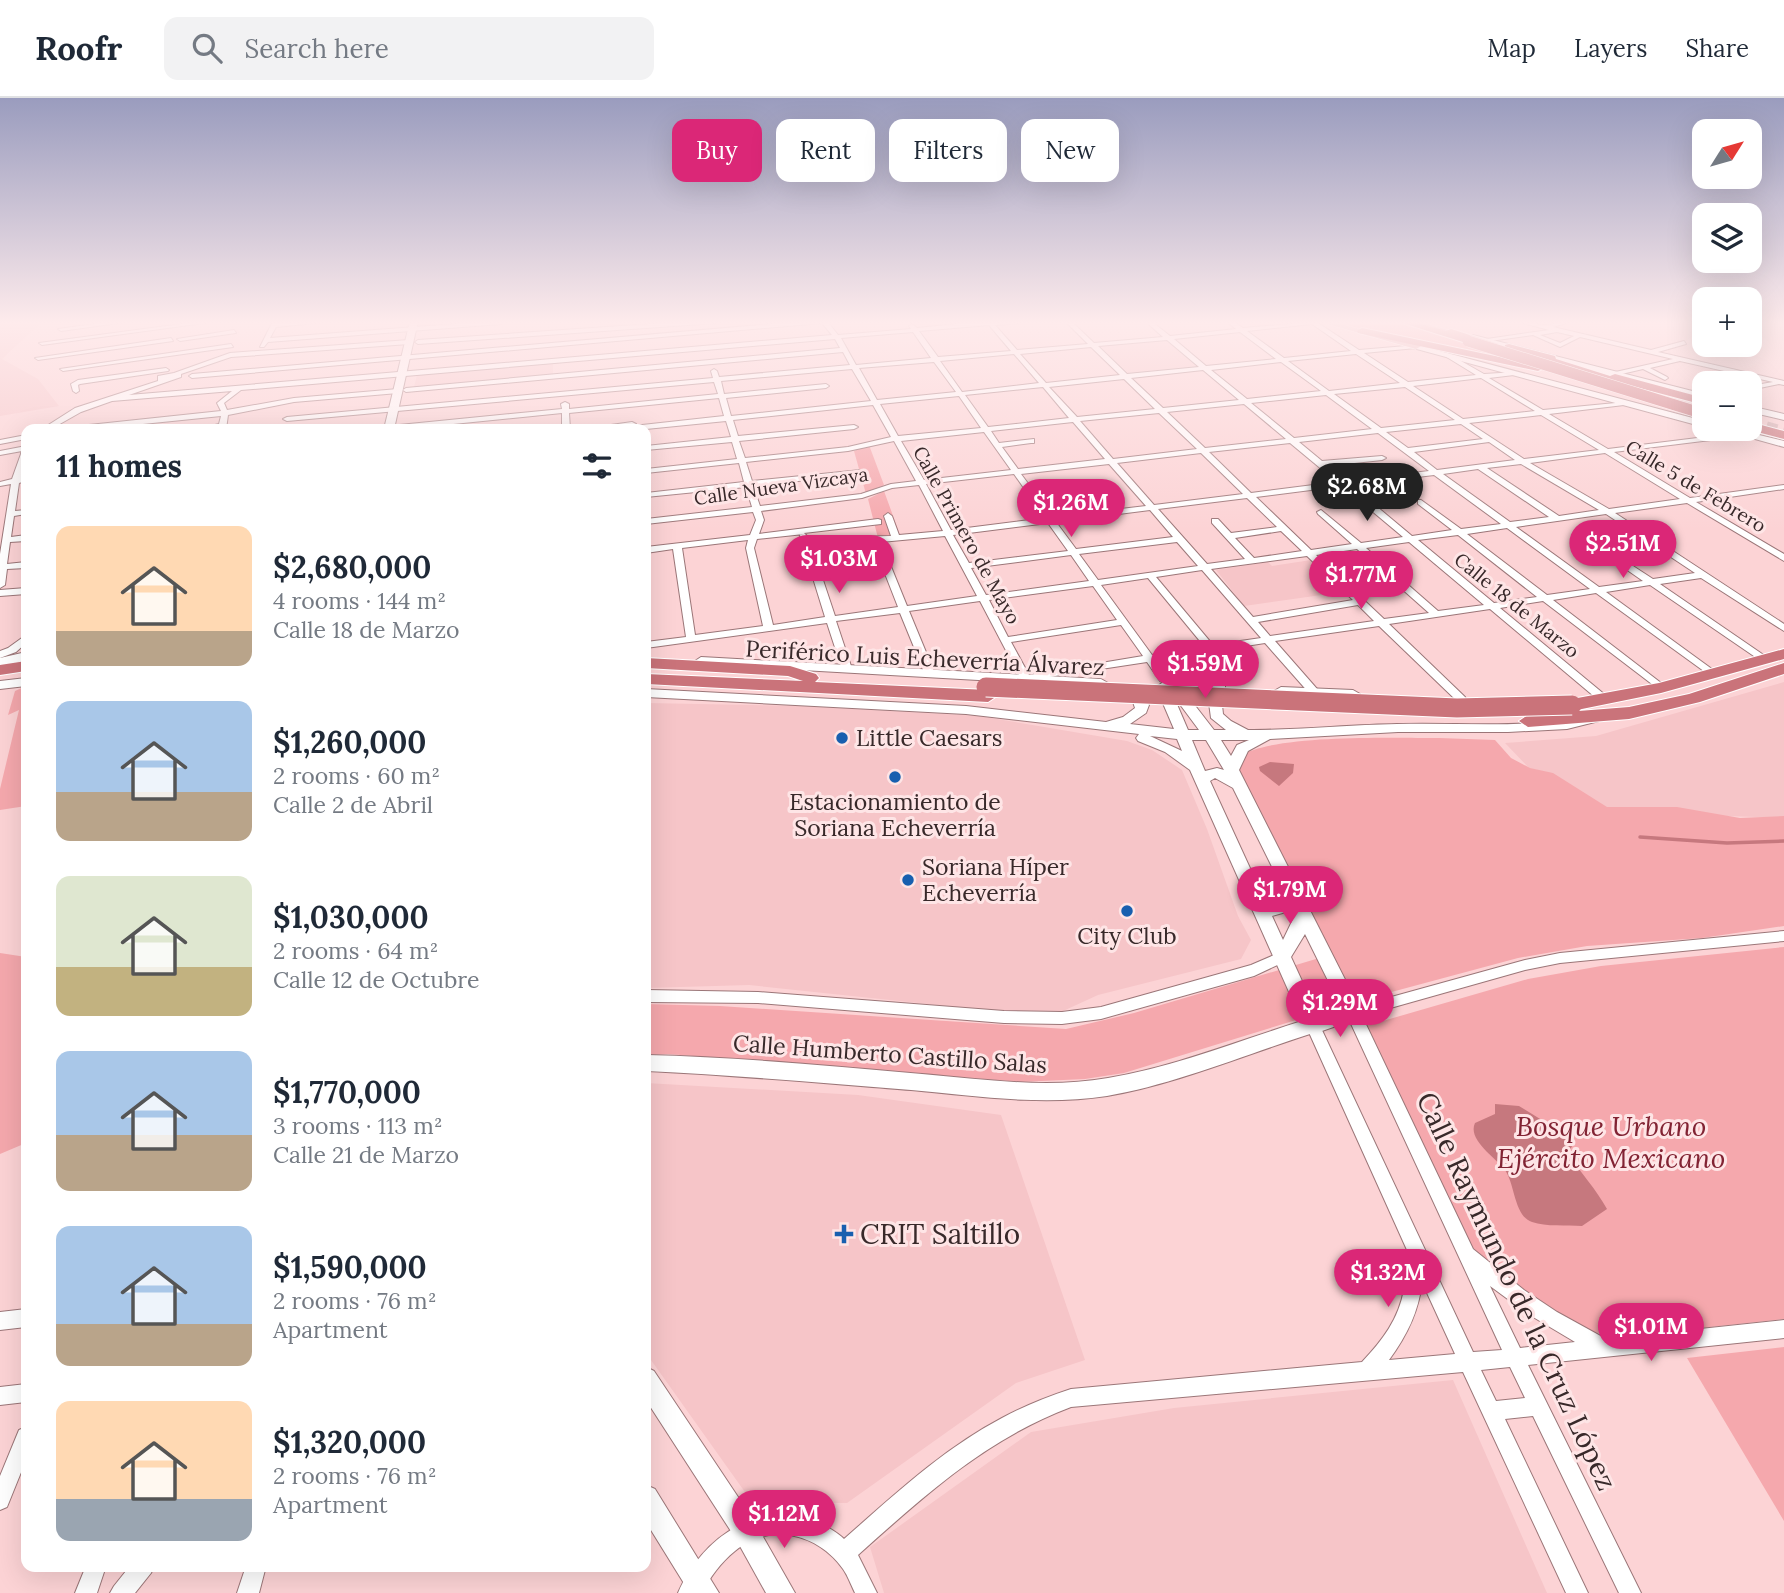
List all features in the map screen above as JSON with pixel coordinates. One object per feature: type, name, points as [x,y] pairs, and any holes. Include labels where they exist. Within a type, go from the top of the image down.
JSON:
[{"type":"highway","points":[[1617,391],[1692,408]]},
{"type":"highway","points":[[1636,391],[1692,407]]},
{"type":"highway","points":[[1654,391],[1665,394]]},
{"type":"highway","points":[[1654,391],[1692,396]]},
{"type":"highway","points":[[1762,419],[1784,424]]},
{"type":"highway","points":[[1762,432],[1784,435]]},
{"type":"highway","name":"Periférico Luis Echeverría Álvarez","points":[[651,679],[810,678],[1448,719],[1528,721],[1600,707],[1784,654]]},
{"type":"highway","points":[[651,661],[790,671],[810,678]]},
{"type":"highway","points":[[0,670],[21,667]]},
{"type":"highway","name":"Periférico Luis Echeverría Álvarez","points":[[651,671],[735,679],[761,685],[1458,708],[1665,706],[1784,668]]},
{"type":"highway","points":[[0,679],[21,675]]},
{"type":"highway","points":[[651,687],[734,691],[761,685]]},
{"type":"street","points":[[76,391],[87,406]]},
{"type":"street","points":[[54,424],[87,406],[127,391]]},
{"type":"street","points":[[108,399],[207,391]]},
{"type":"street","points":[[223,424],[225,413],[220,406],[228,395],[235,391]]},
{"type":"street","points":[[132,424],[225,413],[285,401],[394,391]]},
{"type":"street","points":[[393,424],[402,391]]},
{"type":"street","points":[[287,419],[587,391]]},
{"type":"street","points":[[721,391],[757,509],[760,524],[750,548],[769,629]]},
{"type":"street","points":[[433,424],[776,391]]},
{"type":"street","name":"Calle Primero de Mayo","points":[[868,391],[1026,679]]},
{"type":"street","points":[[650,424],[972,391]]},
{"type":"street","points":[[1049,391],[1314,692]]},
{"type":"street","points":[[1141,391],[1461,699]]},
{"type":"street","name":"Calle 18 de Marzo","points":[[1233,391],[1491,606],[1600,707]]},
{"type":"street","points":[[1323,391],[1712,674]]},
{"type":"street","points":[[651,470],[848,449],[894,439],[1346,391]]},
{"type":"street","points":[[1416,391],[1522,461],[1608,512],[1784,628]]},
{"type":"street","name":"Calle 5 de Febrero","points":[[1507,391],[1784,558]]},
{"type":"street","points":[[1586,391],[1692,421]]},
{"type":"street","points":[[959,392],[1166,683],[1210,735],[1353,1013]]},
{"type":"street","points":[[564,393],[566,424]]},
{"type":"street","points":[[319,415],[326,397]]},
{"type":"street","name":"Calle Nueva Vizcaya","points":[[651,521],[862,496],[886,487],[920,482],[1624,402]]},
{"type":"street","points":[[163,419],[164,424]]},
{"type":"street","points":[[651,447],[854,426]]},
{"type":"street","points":[[1762,436],[1784,444]]},
{"type":"street","points":[[0,442],[21,438]]},
{"type":"street","points":[[651,550],[753,536],[876,540],[947,533],[1607,452],[1692,439]]},
{"type":"street","points":[[1406,451],[1491,440]]},
{"type":"street","points":[[997,445],[1031,441]]},
{"type":"street","points":[[0,453],[21,450]]},
{"type":"street","points":[[1320,464],[1382,458]]},
{"type":"street","points":[[0,585],[4,567],[5,534],[21,464]]},
{"type":"street","points":[[1480,467],[1558,520]]},
{"type":"street","points":[[651,494],[861,472]]},
{"type":"street","points":[[14,486],[21,482]]},
{"type":"street","points":[[0,484],[21,487]]},
{"type":"street","points":[[651,644],[1784,487]]},
{"type":"street","points":[[1421,502],[1661,688]]},
{"type":"street","points":[[1321,512],[1437,615]]},
{"type":"street","points":[[10,514],[21,513]]},
{"type":"street","points":[[888,516],[896,538]]},
{"type":"street","points":[[1215,521],[1252,561]]},
{"type":"street","points":[[804,536],[878,522]]},
{"type":"street","points":[[1228,536],[1284,528]]},
{"type":"street","points":[[804,536],[847,669]]},
{"type":"street","points":[[966,566],[1180,539]]},
{"type":"street","points":[[876,540],[930,674]]},
{"type":"street","points":[[677,547],[691,639]]},
{"type":"street","points":[[1610,554],[1764,660]]},
{"type":"street","points":[[4,567],[21,565]]},
{"type":"street","points":[[1149,575],[1210,648]]},
{"type":"street","points":[[1026,679],[1210,648],[1701,575]]},
{"type":"street","points":[[0,593],[21,591]]},
{"type":"street","points":[[1251,620],[1360,602]]},
{"type":"street","name":"Calle Primero de Mayo","points":[[1004,640],[1125,622]]},
{"type":"street","points":[[0,655],[21,642]]},
{"type":"street","points":[[0,662],[21,657]]},
{"type":"street","points":[[651,661],[1166,683],[1461,699],[1571,698],[1600,707]]},
{"type":"street","points":[[1093,725],[1127,721],[1139,715],[1142,705],[1129,692],[1096,682]]},
{"type":"street","points":[[0,685],[21,683]]},
{"type":"street","points":[[1166,683],[1199,774],[1281,957],[1414,1249],[1470,1362],[1577,1593]]},
{"type":"street","points":[[1265,690],[1223,697],[1214,710],[1217,718],[1226,725],[1268,734]]},
{"type":"street","name":"Periférico Luis Echeverría Álvarez","points":[[651,693],[974,711],[1183,735],[1268,734],[1335,729],[1553,726],[1600,707]]},
{"type":"street","points":[[1124,730],[1170,749],[1199,774],[1217,773],[1234,778]]},
{"type":"street","points":[[1234,778],[1242,748],[1268,734]]},
{"type":"street","points":[[1261,909],[1282,909],[1290,905],[1293,897]]},
{"type":"street","points":[[651,996],[721,996],[1008,1018],[1075,1018],[1254,970],[1281,957],[1303,916]]},
{"type":"street","name":"Calle Humberto Castillo Salas","points":[[651,1063],[1057,1091],[1107,1087],[1151,1077],[1314,1028],[1353,1013],[1525,965],[1560,958],[1784,936]]},
{"type":"street","name":"Calle Raymundo de la Cruz López","points":[[1353,1013],[1514,1356],[1630,1593]]},
{"type":"street","points":[[1368,1370],[1394,1341],[1406,1314],[1414,1282],[1414,1249]]},
{"type":"street","points":[[1465,1251],[1514,1296],[1569,1330],[1606,1348]]},
{"type":"street","points":[[0,1321],[21,1319]]},
{"type":"street","points":[[845,1552],[952,1458],[999,1428],[1040,1408],[1071,1398],[1470,1362],[1784,1329]]},
{"type":"street","points":[[651,1388],[745,1530],[781,1593]]},
{"type":"street","points":[[0,1396],[21,1394]]},
{"type":"street","points":[[1491,1411],[1540,1406]]},
{"type":"street","points":[[0,1500],[21,1449]]},
{"type":"street","points":[[651,1507],[696,1588]]},
{"type":"street","points":[[696,1588],[710,1558],[727,1542],[745,1530],[766,1523],[798,1524],[827,1536],[845,1552],[860,1575],[866,1593]]},
{"type":"street","points":[[86,1593],[94,1572]]},
{"type":"street","points":[[121,1593],[139,1572]]},
{"type":"street","points":[[248,1593],[254,1572]]},
{"type":"shaded area","points":[[0,391],[47,391],[59,406],[0,416]]},
{"type":"shaded area","points":[[1311,560],[1343,592],[1244,606],[1216,570],[1268,562],[1272,566]]},
{"type":"shaded area","points":[[1784,682],[1784,818],[1604,812],[1553,774],[1529,768],[1505,743],[1596,736]]},
{"type":"shaded area","points":[[651,703],[799,706],[979,716],[1127,741],[1152,750],[1182,770],[1207,829],[1238,916],[1251,940],[1241,959],[1098,995],[1050,1017],[749,985],[651,988]]},
{"type":"shaded area","points":[[1270,762],[1294,764],[1293,773],[1279,786],[1260,771],[1259,767]]},
{"type":"shaded area","name":"CRIT Saltillo","points":[[651,1083],[858,1095],[1001,1115],[1085,1360],[1016,1383],[847,1503],[752,1502],[651,1360]]},
{"type":"shaded area","points":[[1495,1104],[1519,1106],[1566,1135],[1572,1146],[1568,1154],[1607,1209],[1582,1226],[1544,1225],[1526,1219],[1518,1207],[1505,1170],[1475,1136],[1475,1123],[1495,1114]]},
{"type":"shaded area","points":[[1453,1380],[1547,1593],[884,1593],[870,1547],[1031,1432],[1174,1408]]},
{"type":"green space","points":[[869,445],[884,485],[866,494],[854,451]]},
{"type":"green space","points":[[884,491],[900,535],[878,538],[868,499]]},
{"type":"green space","points":[[21,688],[21,807],[0,810],[0,789],[19,710],[8,715],[15,691]]},
{"type":"green space","points":[[1365,738],[1495,740],[1511,758],[1530,768],[1553,773],[1607,807],[1677,807],[1740,818],[1784,816],[1784,926],[1702,938],[1587,946],[1518,958],[1358,1001],[1124,1073],[1085,1079],[1020,1082],[651,1055],[651,1004],[720,1006],[1066,1029],[1134,1013],[1326,956],[1237,766],[1240,756],[1256,749],[1306,741]]},
{"type":"green space","name":"Bosque Urbano Ejército Mexicano","points":[[1784,947],[1784,1319],[1645,1334],[1607,1335],[1580,1329],[1485,1263],[1470,1244],[1362,1027],[1528,979],[1601,966]]},
{"type":"green space","points":[[0,953],[21,956],[21,1145],[0,1154]]},
{"type":"green space","points":[[1784,1347],[1784,1521],[1687,1358]]},
{"type":"waterway","points":[[1640,837],[1727,843],[1784,841]]},
{"type":"tunnel","points":[[1762,426],[1784,432]]},
{"type":"place","name":"Little Caesars","points":[[842,738]]},
{"type":"place","name":"Estacionamiento de Soriana Echeverría","points":[[895,777]]},
{"type":"place","name":"Soriana Híper Echeverría","points":[[908,880]]},
{"type":"place","name":"City Club","points":[[1127,911]]},
{"type":"place","name":"CRIT Saltillo","points":[[844,1234]]}]
